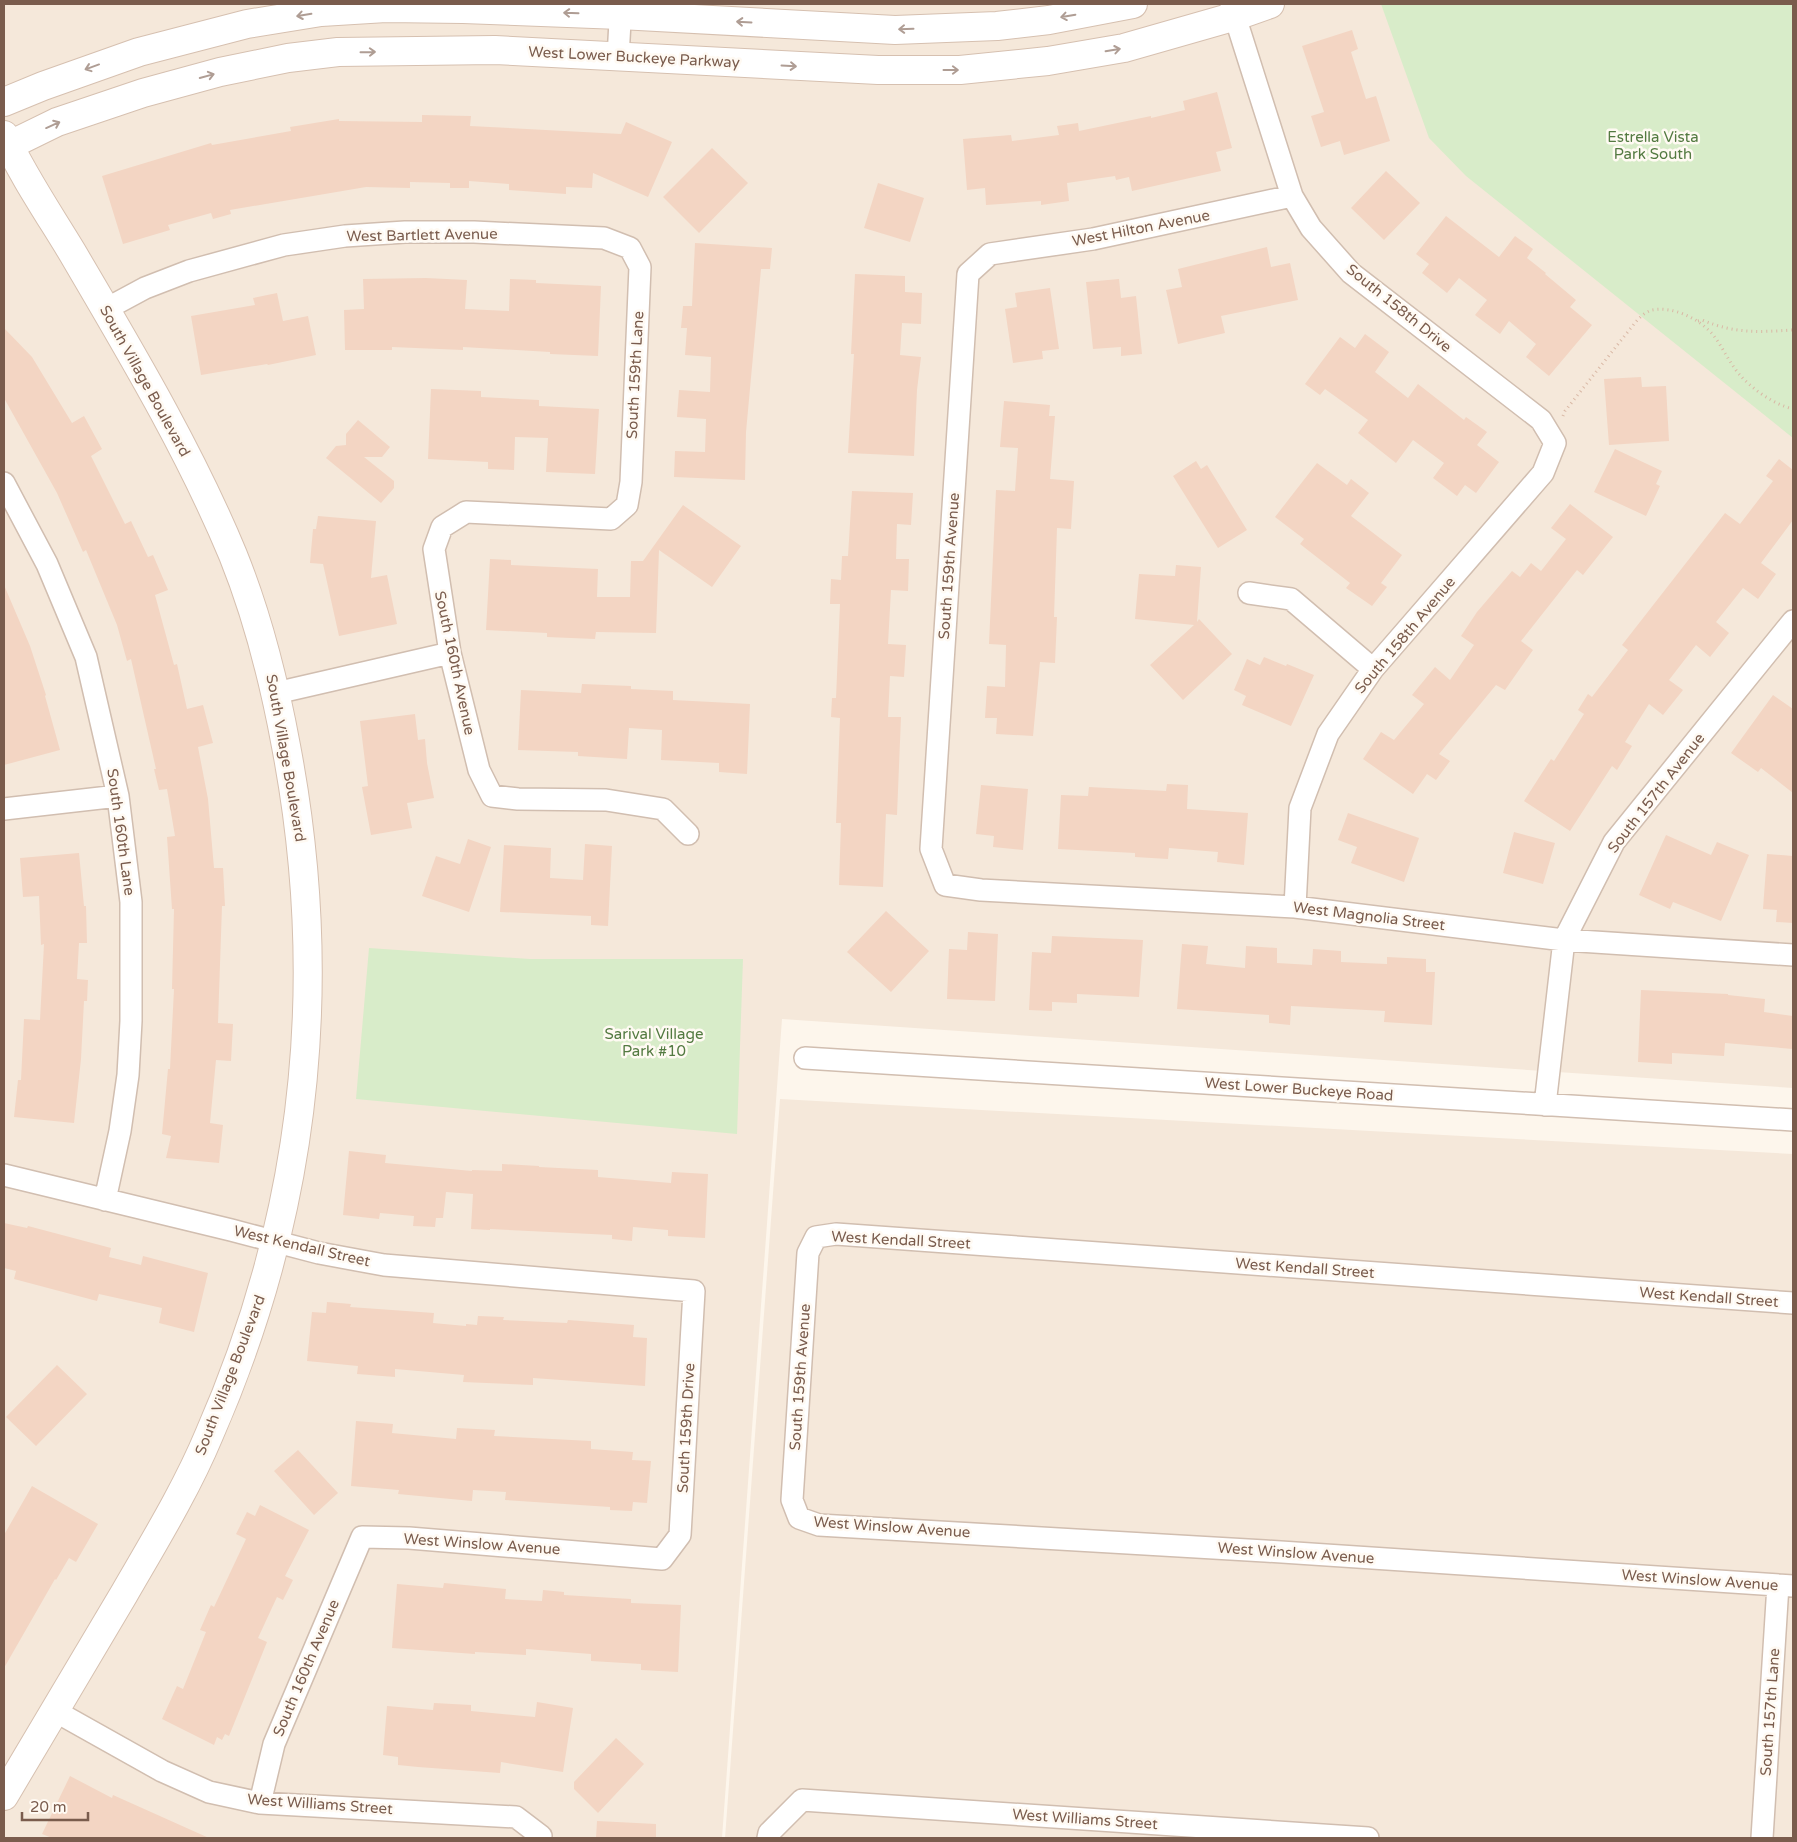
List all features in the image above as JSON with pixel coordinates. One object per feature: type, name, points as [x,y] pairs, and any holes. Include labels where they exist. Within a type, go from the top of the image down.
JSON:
[{"type":"main road","points":[[4,102],[61,79],[139,52],[247,24],[321,12],[386,8],[620,10],[895,30],[997,26],[1057,18],[1133,4]]},
{"type":"main road","name":"West Lower Buckeye Parkway","points":[[5,143],[57,122],[143,93],[220,72],[288,58],[338,52],[495,50],[878,70],[960,70],[1040,62],[1124,48],[1234,10],[1270,4]]},
{"type":"main road","name":"South Village Boulevard","points":[[4,1796],[183,1490],[209,1436],[248,1338],[276,1243],[294,1156],[308,1016],[308,957],[302,844],[294,786],[276,693],[265,650],[245,588],[217,519],[166,412],[5,143]]},
{"type":"street","points":[[618,57],[620,10]]},
{"type":"street","name":"South 158th Drive","points":[[1234,10],[1292,196],[1311,228],[1351,273],[1541,420],[1555,443]]},
{"type":"street","name":"West Hilton Avenue","points":[[990,254],[1093,239],[1292,196]]},
{"type":"street","name":"West Bartlett Avenue","points":[[106,309],[145,288],[189,271],[284,245],[345,236],[406,232],[474,232],[604,238],[630,248]]},
{"type":"street","name":"South 159th Lane","points":[[442,527],[466,512],[610,519],[627,505],[631,482],[640,267],[630,248]]},
{"type":"street","name":"South 159th Avenue","points":[[944,885],[931,849],[968,274],[990,254]]},
{"type":"street","name":"South 158th Avenue","points":[[1295,907],[1300,808],[1328,734],[1374,669],[1543,473],[1555,443]]},
{"type":"street","name":"South 160th Lane","points":[[4,483],[47,564],[86,657],[118,796],[131,902],[131,1021],[128,1075],[122,1122],[105,1200]]},
{"type":"street","name":"South 160th Avenue","points":[[442,527],[434,549],[450,653],[479,770],[492,796],[518,799],[606,800],[663,810],[688,834]]},
{"type":"street","points":[[1249,593],[1291,599],[1374,669]]},
{"type":"street","name":"South 157th Avenue","points":[[1545,1105],[1564,940],[1614,842],[1787,643],[1793,621]]},
{"type":"street","points":[[276,693],[450,653]]},
{"type":"street","points":[[4,809],[118,796]]},
{"type":"street","name":"West Magnolia Street","points":[[944,885],[981,890],[1295,907],[1564,940],[1793,955]]},
{"type":"street","name":"West Lower Buckeye Road","points":[[805,1058],[1793,1120]]},
{"type":"street","name":"West Kendall Street","points":[[4,1175],[231,1230],[276,1243],[384,1265],[694,1291]]},
{"type":"street","name":"West Kendall Street","points":[[816,1237],[836,1234],[1793,1303]]},
{"type":"street","name":"South 159th Avenue","points":[[800,1518],[792,1500],[808,1253],[816,1237]]},
{"type":"street","name":"South 159th Drive","points":[[662,1559],[680,1535],[694,1291]]},
{"type":"street","name":"West Winslow Avenue","points":[[800,1518],[819,1524],[1265,1551],[1786,1586]]},
{"type":"street","name":"South 160th Avenue","points":[[260,1802],[274,1744],[362,1537]]},
{"type":"street","name":"West Winslow Avenue","points":[[362,1537],[410,1538],[662,1559]]},
{"type":"street","name":"South 157th Lane","points":[[1762,1838],[1786,1586]]},
{"type":"street","name":"West Williams Street","points":[[55,1711],[162,1771],[209,1792],[260,1802],[516,1817],[540,1837]]},
{"type":"street","name":"West Williams Street","points":[[768,1838],[769,1833],[802,1800],[1368,1838]]},
{"type":"path","points":[[1555,443],[1565,411],[1634,324],[1643,314],[1651,310],[1679,312],[1697,321],[1715,336],[1731,364],[1750,385],[1777,403],[1793,410]]},
{"type":"path","points":[[1697,321],[1702,320],[1734,331],[1793,330]]},
{"type":"shaded area","points":[[4,4],[1793,4],[1793,1088],[782,1019],[722,1838],[4,1838]]},
{"type":"shaded area","points":[[780,1099],[1793,1154],[1793,1838],[725,1838]]},
{"type":"green space","name":"Estrella Vista Park South","points":[[1381,4],[1793,4],[1793,438],[1466,176],[1429,138]]},
{"type":"green space","name":"Sarival Village Park #10","points":[[369,948],[530,959],[743,959],[737,1134],[356,1099]]},
{"type":"building","points":[[1352,30],[1358,49],[1351,52],[1366,99],[1376,96],[1390,141],[1344,155],[1340,141],[1321,147],[1311,116],[1324,112],[1302,46]]},
{"type":"building","points":[[1217,92],[1232,148],[1216,152],[1221,171],[1132,191],[1129,177],[1116,180],[1115,176],[1067,183],[1069,201],[1041,205],[1041,201],[986,205],[985,188],[967,190],[963,139],[1011,135],[1012,141],[1059,135],[1057,126],[1078,123],[1079,131],[1151,116],[1151,118],[1185,110],[1183,101]]},
{"type":"building","points":[[422,115],[471,116],[470,126],[621,134],[626,122],[672,142],[648,197],[593,173],[592,188],[566,187],[566,194],[509,190],[509,184],[469,181],[469,188],[450,188],[450,183],[410,182],[410,188],[366,187],[230,210],[231,214],[213,219],[211,213],[168,225],[170,230],[123,244],[102,176],[211,143],[212,145],[291,131],[290,127],[339,119],[339,121],[422,122]]},
{"type":"building","points":[[712,148],[748,183],[699,233],[663,197]]},
{"type":"building","points":[[1386,171],[1420,203],[1384,240],[1351,208]]},
{"type":"building","points":[[878,183],[924,198],[910,242],[864,228]]},
{"type":"building","points":[[1446,216],[1499,257],[1515,236],[1533,249],[1527,258],[1576,300],[1570,307],[1592,325],[1549,376],[1526,357],[1536,344],[1509,321],[1500,334],[1475,315],[1487,300],[1459,278],[1447,293],[1422,273],[1429,264],[1416,254]]},
{"type":"building","points":[[695,243],[772,248],[770,269],[761,269],[746,432],[745,480],[674,477],[675,451],[705,452],[706,419],[677,417],[679,390],[710,392],[711,357],[685,355],[687,328],[681,328],[683,306],[692,306]]},
{"type":"building","points":[[1267,247],[1271,267],[1290,263],[1298,300],[1221,316],[1225,333],[1178,344],[1166,290],[1182,287],[1178,269]]},
{"type":"building","points":[[855,274],[905,276],[905,292],[922,293],[921,324],[902,323],[900,355],[921,357],[917,390],[914,456],[848,453],[854,354],[851,354]]},
{"type":"building","points":[[426,278],[467,280],[465,309],[509,311],[510,279],[536,280],[536,283],[601,286],[598,356],[463,347],[463,350],[392,347],[392,350],[345,350],[344,310],[364,309],[363,279]]},
{"type":"building","points":[[1119,279],[1121,298],[1136,296],[1142,354],[1121,356],[1121,347],[1093,349],[1086,282]]},
{"type":"building","points":[[1050,288],[1059,349],[1042,351],[1043,359],[1013,363],[1005,309],[1017,307],[1015,293]]},
{"type":"building","points":[[277,293],[283,321],[308,316],[316,355],[268,365],[201,375],[191,316],[255,305],[253,298]]},
{"type":"building","points":[[4,328],[32,357],[72,423],[84,416],[102,449],[91,456],[125,524],[131,521],[148,557],[153,555],[168,590],[155,595],[174,665],[177,664],[187,709],[203,705],[213,743],[198,747],[208,799],[214,868],[223,868],[225,906],[222,906],[218,1023],[233,1024],[231,1061],[216,1060],[210,1123],[223,1125],[219,1163],[166,1158],[171,1136],[162,1134],[168,1069],[170,1069],[174,989],[172,989],[174,909],[172,909],[167,837],[175,836],[167,789],[159,790],[131,659],[127,661],[117,625],[86,550],[83,552],[57,493],[4,398]]},
{"type":"building","points":[[1365,334],[1389,352],[1375,372],[1408,398],[1418,384],[1464,420],[1466,417],[1487,432],[1477,445],[1499,462],[1476,493],[1465,485],[1457,496],[1433,478],[1444,463],[1413,440],[1396,463],[1358,433],[1368,420],[1325,389],[1320,395],[1305,384],[1340,337],[1355,348]]},
{"type":"building","points":[[1641,377],[1642,387],[1666,386],[1669,441],[1609,445],[1604,379]]},
{"type":"building","points":[[431,389],[481,391],[481,397],[539,400],[539,406],[599,409],[595,474],[546,472],[548,438],[515,437],[514,470],[488,469],[488,462],[428,459]]},
{"type":"building","points":[[1004,401],[1050,405],[1049,416],[1055,416],[1050,479],[1074,481],[1071,529],[1057,528],[1054,617],[1057,617],[1055,663],[1040,662],[1033,736],[996,734],[997,718],[985,718],[987,686],[1005,687],[1006,645],[989,644],[996,490],[1015,491],[1018,448],[1000,447]]},
{"type":"building","points":[[358,420],[390,447],[382,457],[364,457],[394,481],[394,488],[381,503],[326,458],[336,446],[346,445],[346,434]]},
{"type":"building","points":[[1615,449],[1662,471],[1656,484],[1660,486],[1646,516],[1594,492]]},
{"type":"building","points":[[1779,459],[1793,470],[1793,520],[1761,563],[1776,574],[1758,599],[1743,588],[1716,622],[1729,633],[1710,657],[1696,645],[1669,680],[1683,690],[1663,715],[1649,704],[1625,742],[1632,746],[1617,770],[1612,766],[1570,831],[1524,801],[1551,759],[1554,761],[1584,714],[1578,710],[1588,694],[1592,697],[1628,650],[1622,645],[1725,513],[1740,524],[1773,481],[1766,476]]},
{"type":"building","points":[[1196,461],[1201,469],[1207,465],[1247,530],[1218,548],[1173,476]]},
{"type":"building","points":[[1317,463],[1347,485],[1351,479],[1369,493],[1351,516],[1402,555],[1381,583],[1387,587],[1372,606],[1346,588],[1350,583],[1300,544],[1304,539],[1275,517]]},
{"type":"building","points":[[852,491],[913,493],[911,525],[897,524],[896,559],[909,559],[908,591],[891,590],[888,644],[906,645],[904,677],[890,676],[888,717],[901,717],[897,815],[886,814],[883,887],[839,885],[841,823],[836,823],[840,718],[831,717],[832,698],[836,698],[840,604],[830,604],[831,579],[841,580],[842,556],[848,556]]},
{"type":"building","points":[[1570,504],[1613,537],[1583,575],[1577,570],[1521,641],[1533,650],[1505,690],[1496,685],[1439,754],[1450,761],[1436,780],[1427,774],[1413,794],[1363,759],[1381,732],[1394,740],[1424,704],[1412,695],[1435,667],[1450,680],[1474,645],[1461,636],[1477,612],[1512,571],[1520,577],[1531,563],[1541,571],[1566,539],[1551,528]]},
{"type":"building","points":[[683,505],[741,546],[712,587],[659,550],[656,633],[596,632],[595,639],[547,637],[547,633],[486,630],[490,559],[511,560],[511,565],[598,569],[597,597],[630,597],[631,561],[643,561]]},
{"type":"building","points":[[318,516],[376,521],[371,578],[387,575],[397,624],[339,636],[323,564],[310,563],[313,529],[316,529]]},
{"type":"building","points":[[1176,565],[1201,567],[1197,622],[1199,619],[1232,654],[1183,700],[1150,665],[1194,625],[1135,619],[1139,574],[1175,576]]},
{"type":"building","points":[[4,585],[30,646],[46,695],[60,750],[4,765]]},
{"type":"building","points":[[1264,657],[1314,675],[1291,726],[1242,705],[1246,696],[1234,690],[1247,659],[1260,665]]},
{"type":"building","points":[[582,684],[631,686],[631,689],[673,691],[673,700],[750,704],[747,774],[719,772],[719,763],[661,760],[662,730],[629,728],[627,759],[578,756],[578,752],[518,750],[521,690],[581,693]]},
{"type":"building","points":[[1773,695],[1793,709],[1793,793],[1761,768],[1758,772],[1731,753]]},
{"type":"building","points":[[415,714],[418,740],[425,739],[427,763],[434,798],[407,803],[412,828],[371,835],[362,787],[368,786],[360,721]]},
{"type":"building","points":[[1167,784],[1188,785],[1187,809],[1248,813],[1244,865],[1217,862],[1218,852],[1169,848],[1168,859],[1135,857],[1135,853],[1058,849],[1061,795],[1088,796],[1089,787],[1166,791]]},
{"type":"building","points":[[981,785],[1028,789],[1023,850],[993,847],[994,836],[976,834]]},
{"type":"building","points":[[1348,813],[1419,838],[1404,882],[1351,863],[1357,847],[1338,840]]},
{"type":"building","points":[[1514,832],[1555,843],[1543,884],[1503,873]]},
{"type":"building","points":[[1666,835],[1711,855],[1717,842],[1749,855],[1721,921],[1673,902],[1670,909],[1639,895]]},
{"type":"building","points":[[468,839],[491,847],[469,912],[422,896],[436,856],[460,864]]},
{"type":"building","points":[[585,844],[612,846],[608,926],[591,925],[591,916],[500,912],[504,845],[551,848],[550,878],[583,880]]},
{"type":"building","points":[[79,853],[84,906],[86,906],[87,943],[79,943],[77,979],[88,980],[87,1001],[84,1001],[81,1059],[74,1123],[14,1117],[18,1080],[21,1080],[24,1019],[40,1020],[44,944],[41,945],[39,896],[23,897],[20,858]]},
{"type":"building","points":[[1767,854],[1793,856],[1793,923],[1776,922],[1777,910],[1763,909]]},
{"type":"building","points":[[886,911],[929,951],[891,992],[847,952]]},
{"type":"building","points":[[968,932],[998,934],[995,1001],[947,999],[949,949],[967,950]]},
{"type":"building","points":[[1052,936],[1143,940],[1139,997],[1077,994],[1077,1003],[1052,1002],[1052,1011],[1029,1010],[1032,952],[1051,953]]},
{"type":"building","points":[[1182,944],[1208,946],[1206,964],[1245,968],[1246,946],[1277,948],[1277,963],[1312,965],[1313,949],[1341,951],[1341,962],[1387,964],[1387,957],[1426,959],[1426,972],[1435,972],[1432,1025],[1384,1022],[1385,1011],[1291,1006],[1290,1025],[1269,1023],[1269,1015],[1177,1009]]},
{"type":"building","points":[[1641,990],[1728,994],[1765,999],[1764,1012],[1793,1016],[1793,1049],[1725,1043],[1724,1056],[1672,1053],[1672,1064],[1638,1062]]},
{"type":"building","points":[[349,1151],[386,1155],[385,1163],[472,1171],[502,1171],[502,1164],[539,1166],[598,1170],[598,1177],[671,1183],[672,1172],[708,1174],[705,1238],[668,1236],[668,1230],[633,1227],[632,1241],[612,1239],[612,1235],[471,1229],[473,1194],[446,1192],[443,1218],[436,1218],[435,1227],[413,1226],[414,1216],[380,1213],[379,1219],[343,1215]]},
{"type":"building","points":[[4,1223],[27,1228],[28,1226],[111,1248],[109,1257],[141,1265],[143,1256],[208,1273],[194,1332],[159,1323],[162,1308],[99,1294],[97,1301],[14,1279],[16,1271],[4,1268]]},
{"type":"building","points":[[327,1302],[351,1304],[350,1307],[434,1313],[433,1323],[466,1326],[466,1324],[477,1325],[478,1316],[504,1317],[503,1320],[567,1323],[568,1320],[634,1325],[633,1337],[647,1338],[645,1386],[533,1378],[533,1385],[463,1382],[464,1375],[395,1369],[395,1377],[357,1374],[358,1366],[307,1361],[312,1312],[326,1313]]},
{"type":"building","points":[[57,1365],[87,1394],[36,1446],[6,1417]]},
{"type":"building","points":[[356,1421],[393,1424],[392,1433],[456,1439],[457,1428],[495,1430],[494,1436],[591,1441],[591,1449],[633,1452],[632,1460],[651,1461],[647,1503],[633,1502],[632,1511],[610,1510],[610,1507],[505,1500],[506,1492],[473,1490],[472,1501],[398,1494],[399,1490],[351,1486]]},
{"type":"building","points":[[298,1450],[338,1493],[314,1515],[274,1471]]},
{"type":"building","points":[[32,1486],[98,1524],[76,1562],[69,1558],[55,1579],[4,1668],[4,1535]]},
{"type":"building","points":[[260,1505],[309,1530],[285,1576],[293,1580],[283,1600],[277,1597],[258,1638],[267,1642],[229,1736],[225,1734],[222,1740],[217,1737],[214,1745],[162,1719],[177,1686],[183,1689],[206,1632],[200,1630],[211,1605],[214,1607],[246,1539],[236,1534],[247,1512],[255,1516]]},
{"type":"building","points":[[444,1583],[506,1589],[505,1599],[542,1601],[543,1590],[564,1592],[564,1595],[631,1599],[631,1603],[681,1605],[678,1672],[641,1670],[641,1664],[591,1661],[591,1654],[526,1649],[526,1655],[475,1652],[475,1654],[392,1648],[397,1584],[443,1588]]},
{"type":"building","points":[[537,1702],[573,1708],[563,1772],[501,1762],[500,1773],[418,1767],[398,1765],[398,1757],[383,1755],[387,1706],[433,1710],[434,1703],[471,1705],[471,1711],[535,1717]]},
{"type":"building","points":[[616,1738],[644,1764],[598,1813],[574,1789],[574,1782]]},
{"type":"building","points":[[70,1776],[112,1798],[113,1795],[209,1838],[52,1838],[42,1834]]},
{"type":"building","points":[[597,1821],[656,1824],[656,1838],[596,1838]]}]
